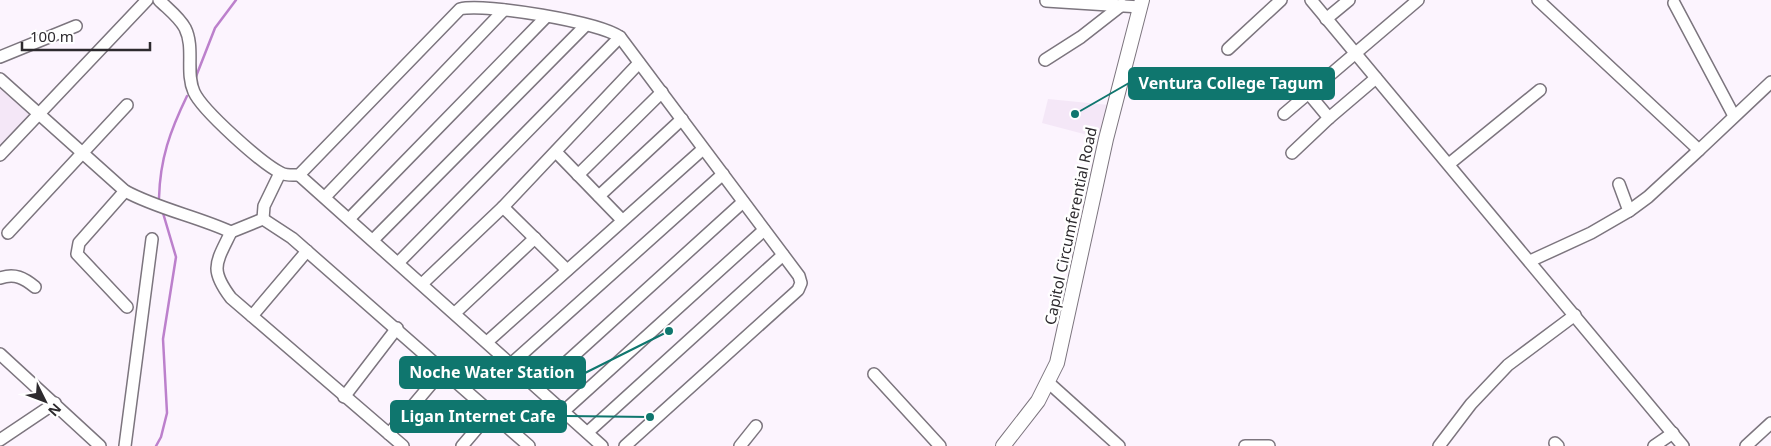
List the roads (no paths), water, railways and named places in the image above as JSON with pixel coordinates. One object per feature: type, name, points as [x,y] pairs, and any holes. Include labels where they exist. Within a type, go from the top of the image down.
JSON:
[{"type":"main road","name":"Capitol Circumferential Road","points":[[1003,446],[1038,401],[1049,383],[1059,356],[1108,130],[1141,3]]},
{"type":"street","points":[[0,154],[147,0]]},
{"type":"street","points":[[159,0],[180,19],[186,30],[189,40],[190,79],[198,98],[227,129],[280,172],[289,176],[299,175],[456,12],[467,8],[504,10],[586,25],[606,30],[620,37],[801,280],[798,290],[625,446]]},
{"type":"street","points":[[1228,49],[1281,0]]},
{"type":"street","points":[[1311,0],[1683,446]]},
{"type":"street","points":[[1326,19],[1349,0]]},
{"type":"street","points":[[1284,114],[1356,55],[1418,0]]},
{"type":"street","points":[[1538,0],[1699,150]]},
{"type":"street","points":[[1046,1],[1122,5],[1141,3]]},
{"type":"street","points":[[1674,3],[1734,116]]},
{"type":"street","points":[[1045,60],[1081,37],[1122,5]]},
{"type":"street","points":[[325,197],[504,10]]},
{"type":"street","points":[[349,218],[546,17]]},
{"type":"street","points":[[373,240],[586,25]]},
{"type":"street","points":[[0,57],[76,26]]},
{"type":"street","points":[[399,262],[620,37]]},
{"type":"street","points":[[423,283],[503,207],[639,63]]},
{"type":"street","points":[[1292,153],[1376,78]]},
{"type":"street","points":[[0,79],[125,191],[150,203],[194,217],[231,232],[263,219]]},
{"type":"street","points":[[1530,261],[1591,233],[1629,211],[1671,177],[1771,82]]},
{"type":"street","points":[[1448,164],[1540,90]]},
{"type":"street","points":[[578,175],[662,92]]},
{"type":"street","points":[[1309,94],[1329,118]]},
{"type":"street","points":[[8,233],[127,105]]},
{"type":"street","points":[[599,196],[682,119]]},
{"type":"street","points":[[487,342],[703,149]]},
{"type":"street","points":[[556,152],[622,220]]},
{"type":"street","points":[[263,219],[264,206],[280,172]]},
{"type":"street","points":[[511,364],[722,174]]},
{"type":"street","points":[[299,175],[423,283],[602,446]]},
{"type":"street","points":[[1619,184],[1629,211]]},
{"type":"street","points":[[125,191],[79,243],[77,254],[127,307]]},
{"type":"street","points":[[538,388],[743,202]]},
{"type":"street","points":[[503,207],[567,270]]},
{"type":"street","points":[[263,219],[285,233],[307,251],[397,328],[529,446]]},
{"type":"street","points":[[564,410],[764,230]]},
{"type":"street","points":[[231,232],[218,262],[217,278],[231,298],[403,446]]},
{"type":"street","points":[[455,313],[535,238]]},
{"type":"street","points":[[125,446],[152,239]]},
{"type":"street","points":[[252,316],[307,251]]},
{"type":"street","points":[[588,432],[782,255]]},
{"type":"street","points":[[0,278],[23,277],[35,287]]},
{"type":"street","points":[[1439,446],[1494,378],[1575,315]]},
{"type":"street","points":[[344,397],[397,328]]},
{"type":"street","points":[[0,354],[100,446]]},
{"type":"street","points":[[389,434],[443,370]]},
{"type":"street","points":[[874,374],[940,446]]},
{"type":"street","points":[[1049,383],[1119,446]]},
{"type":"street","points":[[0,440],[55,403]]},
{"type":"street","points":[[462,446],[491,412]]},
{"type":"street","points":[[1746,446],[1771,423]]},
{"type":"street","points":[[740,446],[756,426]]},
{"type":"street","points":[[1654,446],[1673,433]]},
{"type":"street","points":[[1245,446],[1269,446]]},
{"type":"waterway","points":[[195,79],[215,28],[236,0]]},
{"type":"waterway","points":[[159,198],[161,171],[167,146],[187,96]]},
{"type":"waterway","points":[[156,446],[161,437],[167,413],[163,339],[176,257],[163,213]]},
{"type":"place","name":"Ventura College Tagum","points":[[1075,114]]},
{"type":"place","name":"Noche Water Station","points":[[669,331]]},
{"type":"place","name":"Ligan Internet Cafe","points":[[650,417]]}]
